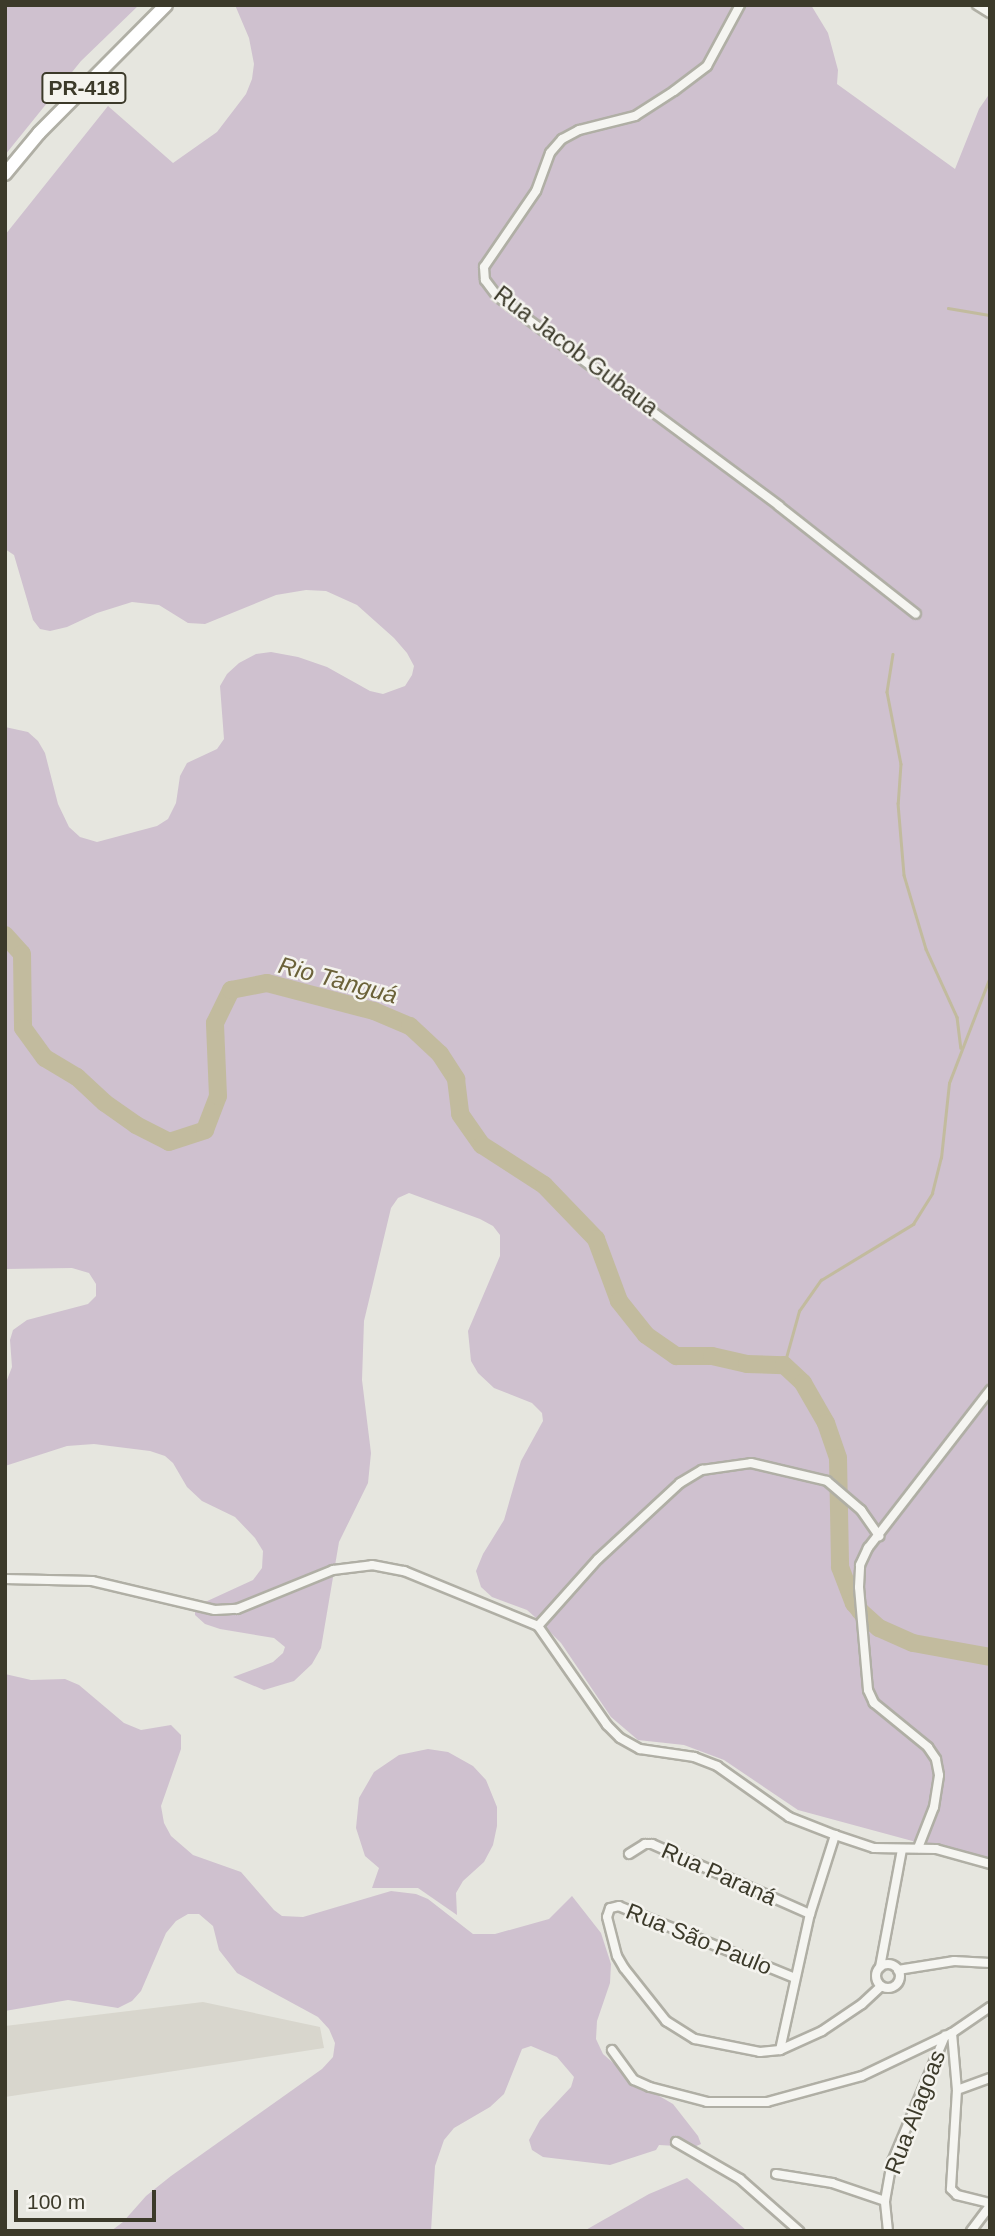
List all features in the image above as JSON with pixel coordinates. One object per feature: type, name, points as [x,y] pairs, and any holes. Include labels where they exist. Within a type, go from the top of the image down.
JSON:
[{"type":"highway","name":"PR-418","points":[[5,174],[39,133],[166,5]]},
{"type":"street","name":"Rua Jacob Gubaua","points":[[740,5],[707,66],[674,91],[635,116],[579,130],[562,139],[550,153],[536,191],[484,267],[485,280],[498,297],[737,474],[916,614]]},
{"type":"street","points":[[977,5],[990,13]]},
{"type":"street","points":[[918,1848],[934,1807],[939,1775],[936,1759],[928,1747],[874,1703],[868,1690],[859,1587],[860,1565],[990,1390]]},
{"type":"street","points":[[538,1626],[598,1559],[680,1482],[702,1470],[751,1463],[827,1481],[862,1510],[879,1536]]},
{"type":"street","points":[[5,1579],[92,1581],[215,1610],[237,1609],[333,1570],[372,1565],[404,1571],[538,1626],[607,1725],[620,1738],[640,1749],[694,1757],[718,1766],[789,1817],[874,1848],[936,1849],[990,1864]]},
{"type":"street","points":[[780,2050],[810,1914],[835,1835]]},
{"type":"street","name":"Rua Paraná","points":[[629,1854],[652,1844],[810,1914]]},
{"type":"street","points":[[898,1969],[900,1977],[896,1985],[889,1988],[881,1986],[877,1979],[902,1850]]},
{"type":"street","name":"Rua São Paulo","points":[[780,2050],[760,2052],[695,2039],[666,2021],[617,1956],[607,1917],[610,1908],[619,1906],[795,1978]]},
{"type":"street","points":[[880,1967],[888,1964],[898,1969],[954,1961],[990,1964]]},
{"type":"street","points":[[780,2050],[822,2031],[862,2004],[881,1986]]},
{"type":"street","points":[[612,2050],[634,2080],[650,2087],[707,2102],[767,2102],[862,2076],[948,2034],[990,2007]]},
{"type":"street","points":[[948,2034],[957,2090],[951,2189],[957,2195],[990,2204],[971,2231]]},
{"type":"street","name":"Rua Alagoas","points":[[888,2231],[885,2201],[892,2162],[948,2034]]},
{"type":"street","points":[[957,2090],[990,2078]]},
{"type":"street","points":[[677,2142],[740,2179],[799,2231]]},
{"type":"street","points":[[776,2174],[832,2183],[885,2201]]},
{"type":"shaded area","points":[[5,5],[139,5],[81,61],[5,155]]},
{"type":"shaded area","points":[[235,5],[811,5],[828,33],[838,70],[837,84],[955,169],[979,109],[990,93],[990,1862],[798,1810],[724,1760],[684,1745],[638,1740],[611,1717],[561,1643],[535,1617],[527,1610],[492,1597],[481,1587],[476,1571],[504,1520],[521,1461],[543,1421],[542,1413],[532,1403],[494,1388],[478,1373],[471,1361],[468,1331],[500,1256],[500,1235],[493,1226],[480,1219],[409,1193],[398,1198],[391,1208],[364,1321],[362,1380],[371,1453],[368,1483],[339,1542],[321,1648],[312,1664],[294,1681],[264,1690],[233,1677],[273,1662],[283,1653],[285,1647],[274,1638],[205,1624],[195,1615],[195,1611],[203,1603],[253,1580],[262,1568],[263,1551],[235,1517],[202,1501],[187,1487],[173,1463],[165,1456],[150,1451],[94,1444],[67,1446],[5,1466],[5,1385],[12,1367],[10,1340],[13,1330],[27,1320],[88,1304],[96,1296],[96,1284],[89,1273],[72,1268],[5,1269],[5,727],[28,732],[38,741],[45,753],[58,804],[69,827],[80,837],[97,842],[157,826],[168,819],[176,803],[180,776],[187,763],[217,749],[224,739],[220,686],[227,674],[239,663],[256,654],[271,652],[298,657],[327,667],[370,691],[383,694],[405,686],[414,666],[394,638],[357,605],[326,591],[306,590],[276,595],[205,624],[188,623],[159,605],[132,602],[97,613],[67,627],[50,631],[40,629],[33,620],[14,555],[5,549],[5,235],[108,106],[173,163],[217,132],[246,94],[252,79],[254,64],[249,38]]},
{"type":"shaded area","points":[[5,1674],[31,1680],[65,1679],[79,1685],[124,1723],[141,1730],[171,1725],[181,1735],[181,1749],[161,1806],[164,1823],[171,1836],[193,1855],[241,1872],[282,1916],[303,1917],[391,1891],[416,1894],[428,1899],[473,1934],[495,1934],[549,1919],[572,1896],[601,1933],[611,1964],[610,1983],[597,2021],[596,2039],[603,2054],[635,2082],[673,2104],[698,2136],[701,2144],[694,2147],[659,2145],[656,2150],[610,2165],[543,2157],[532,2150],[529,2140],[540,2120],[571,2087],[574,2077],[557,2057],[531,2046],[522,2049],[504,2094],[490,2107],[454,2128],[444,2140],[435,2166],[431,2231],[111,2231],[123,2222],[146,2196],[171,2176],[322,2069],[333,2057],[335,2043],[329,2029],[318,2017],[237,1973],[219,1950],[213,1926],[199,1914],[188,1914],[176,1921],[166,1933],[141,1991],[132,2001],[118,2008],[68,2000],[5,2011]]},
{"type":"shaded area","points":[[428,1749],[448,1752],[473,1766],[486,1780],[497,1807],[493,1845],[484,1862],[463,1881],[456,1893],[457,1915],[418,1888],[372,1888],[379,1868],[365,1856],[356,1828],[359,1798],[374,1772],[399,1755]]},
{"type":"shaded area","points":[[203,2002],[320,2027],[324,2048],[5,2097],[5,2026]]},
{"type":"shaded area","points":[[687,2178],[747,2231],[584,2231],[649,2194]]},
{"type":"waterway","points":[[948,308],[990,315]]},
{"type":"waterway","points":[[893,654],[887,692],[901,764],[898,803],[904,875],[926,949],[957,1017],[961,1048]]},
{"type":"waterway","name":"Rio Tanguá","points":[[5,935],[22,954],[23,1028],[45,1058],[77,1077],[105,1103],[136,1125],[169,1142],[205,1130],[218,1096],[215,1023],[231,990],[267,983],[374,1011],[410,1026],[440,1054],[456,1079],[460,1114],[482,1145],[544,1185],[596,1239],[619,1301],[646,1335],[676,1356],[712,1356],[747,1364],[784,1365],[803,1383],[826,1423],[838,1458],[840,1567],[854,1603],[861,1612],[879,1628],[913,1643],[990,1657]]},
{"type":"waterway","points":[[784,1365],[799,1311],[821,1280],[913,1224],[932,1193],[941,1158],[949,1083],[990,977]]}]
